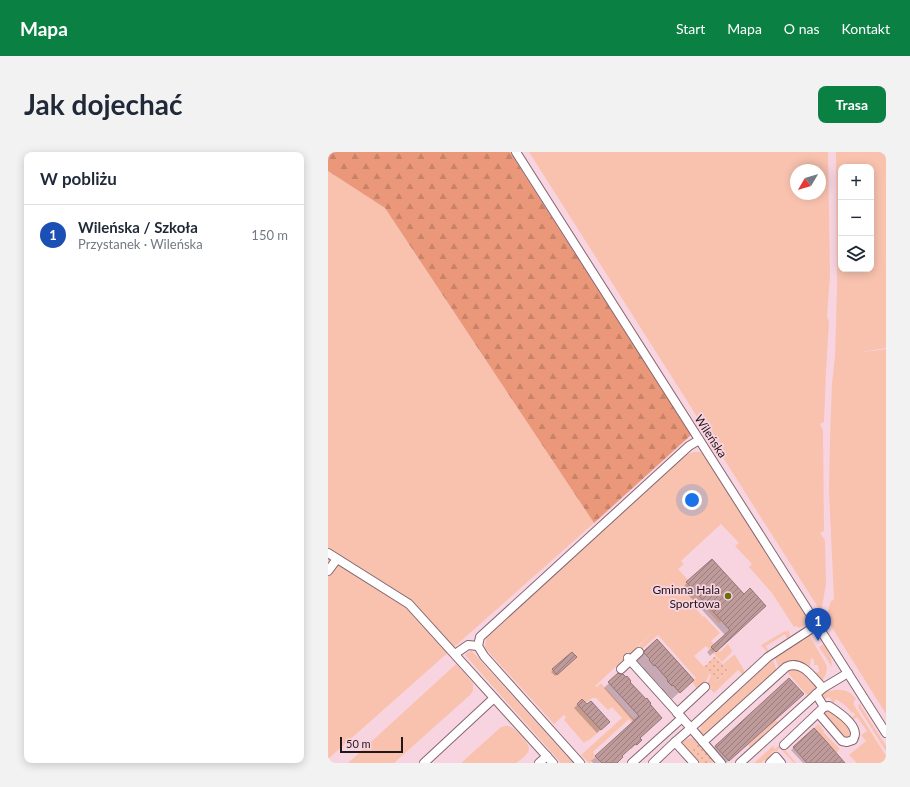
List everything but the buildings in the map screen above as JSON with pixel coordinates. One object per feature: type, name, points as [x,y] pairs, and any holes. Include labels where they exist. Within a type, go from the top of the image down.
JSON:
[{"type":"street","name":"Wileńska","points":[[516,152],[886,733]]},
{"type":"street","points":[[580,763],[484,656],[478,646],[480,637],[689,446],[699,440]]},
{"type":"street","points":[[328,553],[410,604],[554,763]]},
{"type":"street","points":[[328,571],[337,559]]},
{"type":"street","points":[[653,763],[768,657],[818,625]]},
{"type":"street","points":[[454,654],[468,645],[478,646]]},
{"type":"street","points":[[621,669],[629,659],[639,652]]},
{"type":"street","points":[[629,659],[721,763]]},
{"type":"street","points":[[703,742],[779,674],[790,665],[794,664],[802,667],[820,691],[821,710],[784,745]]},
{"type":"street","points":[[742,762],[820,691],[848,673]]},
{"type":"street","points":[[632,763],[680,716],[705,687]]},
{"type":"street","points":[[424,763],[494,698]]},
{"type":"street","points":[[675,742],[694,763]]},
{"type":"street","points":[[539,763],[547,756]]},
{"type":"street","points":[[770,763],[776,757],[781,763]]},
{"type":"shaded area","points":[[529,152],[828,152],[830,275],[827,317],[829,321],[824,422],[820,424],[823,430],[824,531],[820,533],[825,540],[826,584],[821,612]]},
{"type":"shaded area","points":[[836,152],[886,152],[886,348],[856,353],[886,349],[886,714],[826,618],[831,601],[834,600],[829,491],[832,384],[835,356],[837,288]]},
{"type":"shaded area","points":[[328,171],[385,208],[594,523],[328,759]]},
{"type":"shaded area","points":[[694,452],[700,452],[705,456],[808,619],[807,627],[794,627],[772,593],[749,567],[752,564],[735,546],[739,543],[721,524],[681,561],[684,564],[678,569],[688,580],[686,583],[722,621],[719,623],[703,605],[697,610],[720,633],[711,641],[714,644],[711,647],[715,652],[718,650],[720,652],[728,644],[732,651],[731,653],[722,662],[706,646],[694,656],[710,673],[705,683],[698,690],[692,682],[696,678],[658,635],[641,650],[638,647],[652,633],[595,686],[597,687],[601,683],[635,720],[632,723],[629,719],[593,752],[596,757],[589,763],[581,755],[622,718],[612,707],[608,710],[596,698],[592,698],[586,703],[582,699],[577,704],[601,730],[584,743],[564,720],[566,717],[564,715],[554,724],[485,648],[486,637],[677,462],[686,455]]},
{"type":"shaded area","points":[[788,630],[790,635],[788,640],[785,634],[766,646],[769,652],[768,653],[761,645],[785,631],[786,632]]},
{"type":"shaded area","points":[[809,635],[826,664],[827,668],[825,677],[822,681],[815,673],[819,672],[818,665],[814,665],[814,660],[811,658],[809,667],[797,661],[787,664],[779,669],[775,658]]},
{"type":"shaded area","points":[[824,644],[831,657],[832,667],[819,647]]},
{"type":"shaded area","points":[[471,650],[571,761],[572,760],[575,763],[561,763],[465,655]]},
{"type":"shaded area","points":[[734,655],[744,670],[744,674],[743,675],[738,670],[714,693],[707,685],[711,675],[717,681],[728,670],[723,664]]},
{"type":"shaded area","points":[[715,656],[728,670],[716,681],[704,667]]},
{"type":"shaded area","points":[[773,660],[777,671],[703,737],[700,733],[701,724],[764,666]]},
{"type":"shaded area","points":[[456,664],[473,683],[473,691],[470,695],[394,763],[348,763]]},
{"type":"shaded area","points":[[794,669],[799,670],[816,688],[807,695],[787,672]]},
{"type":"shaded area","points":[[829,690],[844,690],[854,696],[856,699],[854,701],[854,705],[886,756],[886,763],[857,763],[849,755],[866,741],[861,735],[867,731],[857,717],[851,721],[850,719],[855,715],[846,706],[836,699],[832,706],[830,705],[832,701],[829,697],[825,699],[822,696],[823,693]]},
{"type":"shaded area","points":[[859,703],[886,746],[886,751],[858,707]]},
{"type":"shaded area","points":[[828,710],[840,717],[850,730],[848,736],[844,736],[825,715],[825,712]]},
{"type":"shaded area","points":[[775,720],[778,722],[750,747],[748,745]]},
{"type":"shaded area","points":[[818,724],[824,731],[823,732],[840,749],[836,753],[814,728]]},
{"type":"shaded area","points":[[505,726],[513,728],[522,737],[529,747],[526,755],[516,763],[461,763],[501,727]]},
{"type":"shaded area","points":[[691,738],[695,739],[698,743],[689,751],[681,743]]},
{"type":"shaded area","points":[[698,743],[714,761],[711,763],[699,763],[689,751]]},
{"type":"shaded area","points":[[780,744],[796,763],[794,763],[780,748],[776,752],[772,752],[768,760],[764,760],[761,763],[754,763],[773,746],[775,749]]},
{"type":"green space","points":[[328,152],[510,152],[691,435],[594,523],[385,208],[328,171]]},
{"type":"place","name":"Gminna Hala Sportowa","points":[[728,596]]},
{"type":"place","name":"Wileńska / Szkoła","points":[[818,641]]}]
